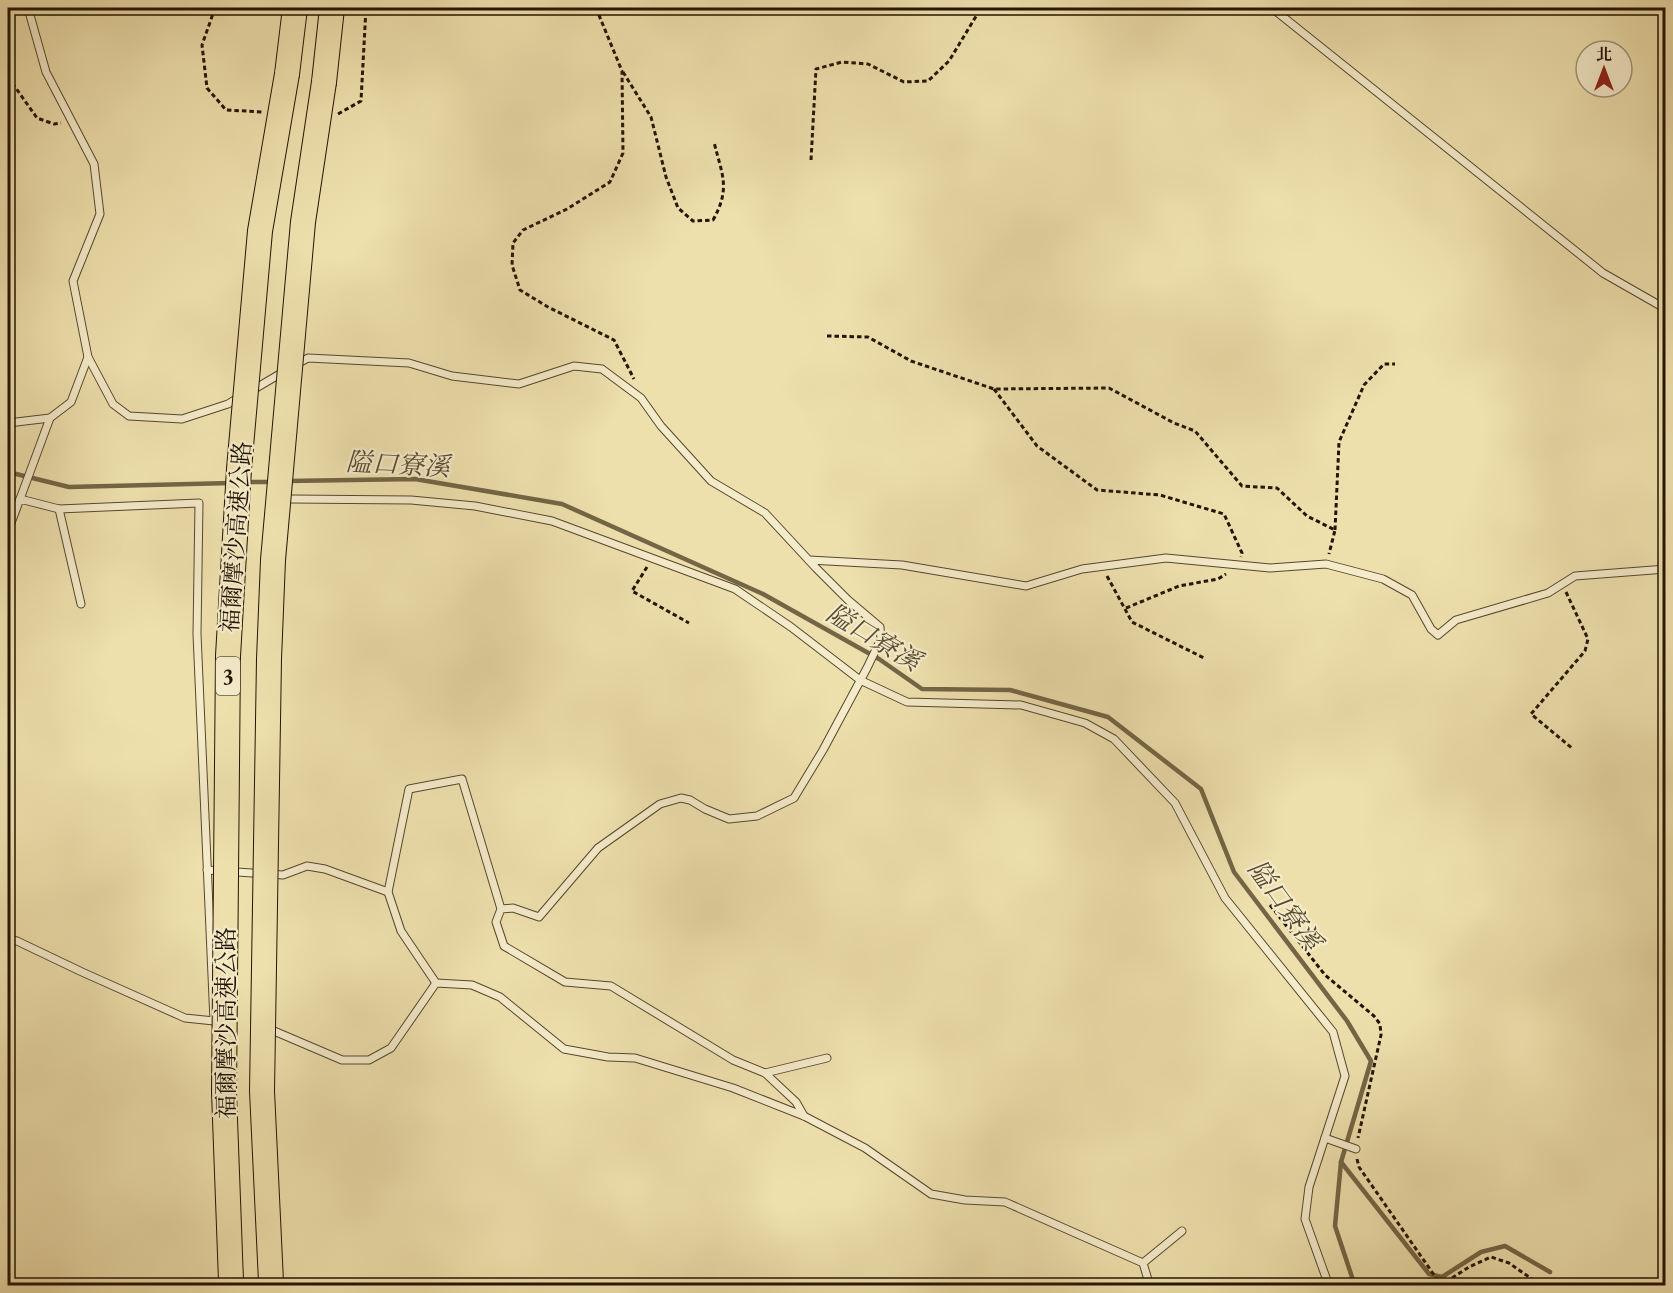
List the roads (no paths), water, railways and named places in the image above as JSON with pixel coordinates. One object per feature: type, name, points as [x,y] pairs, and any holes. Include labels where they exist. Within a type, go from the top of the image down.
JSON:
[{"type":"highway","name":"福爾摩沙高速公路","points":[[231,1283],[224,1092],[228,656],[239,470],[261,231],[287,75],[295,8]]},
{"type":"highway","name":"福爾摩沙高速公路","points":[[271,1284],[262,1091],[273,560],[303,222],[324,82],[332,8]]},
{"type":"lane","points":[[28,8],[46,72],[94,164],[100,214],[73,281],[88,357],[113,404],[129,416],[182,419],[228,404],[308,358],[410,363],[452,376],[519,384],[574,366],[602,369],[641,398],[661,426],[711,481],[765,513],[848,600],[880,627],[881,639],[867,668],[824,750],[794,798],[757,816],[729,819],[681,798],[660,804],[598,848],[539,917],[513,908],[501,909]]},
{"type":"lane","points":[[1272,8],[1603,273],[1665,309]]},
{"type":"lane","points":[[8,423],[50,418],[71,402],[88,357]]},
{"type":"lane","points":[[8,531],[50,418]]},
{"type":"lane","points":[[8,939],[17,941],[185,1018],[214,1021],[197,634],[199,503],[59,509],[20,499]]},
{"type":"lane","points":[[291,499],[411,500],[475,506],[552,521],[735,589],[791,627],[860,680],[907,702],[1022,705],[1084,723],[1114,738],[1175,803],[1225,898],[1333,1032],[1345,1076],[1309,1187],[1305,1219],[1329,1286]]},
{"type":"lane","points":[[59,509],[81,604]]},
{"type":"lane","points":[[809,560],[902,565],[1026,586],[1082,569],[1166,558],[1270,568],[1326,564],[1383,579],[1412,595],[1431,630],[1438,635],[1456,620],[1548,593],[1575,576],[1665,569]]},
{"type":"lane","points":[[436,983],[401,931],[388,892],[410,789],[462,779],[501,909],[496,922],[504,946],[565,982],[611,986],[733,1060],[765,1073],[796,1102],[804,1116]]},
{"type":"lane","points":[[207,870],[283,875],[307,866],[325,869],[388,892]]},
{"type":"lane","points":[[274,1031],[342,1060],[369,1060],[391,1048],[436,983]]},
{"type":"lane","points":[[436,983],[472,985],[500,997],[564,1049],[635,1058],[662,1065],[733,1088],[804,1116],[865,1148],[931,1194],[965,1200],[1005,1202],[1143,1263],[1151,1286]]},
{"type":"lane","points":[[765,1073],[827,1058]]},
{"type":"lane","points":[[1325,1138],[1355,1149]]},
{"type":"lane","points":[[1143,1263],[1182,1231]]},
{"type":"waterway","name":"隘口寮溪","points":[[8,472],[69,487],[231,483]]},
{"type":"waterway","name":"隘口寮溪","points":[[288,481],[415,479],[562,504],[763,594],[879,659],[922,689],[1010,690],[1108,717],[1201,789],[1234,872],[1347,1021],[1371,1061],[1341,1162],[1335,1226],[1355,1286]]},
{"type":"waterway","name":"隘口寮溪","points":[[246,482],[273,482]]},
{"type":"waterway","points":[[1341,1162],[1429,1274],[1442,1277],[1481,1252],[1505,1246],[1550,1272]]}]
